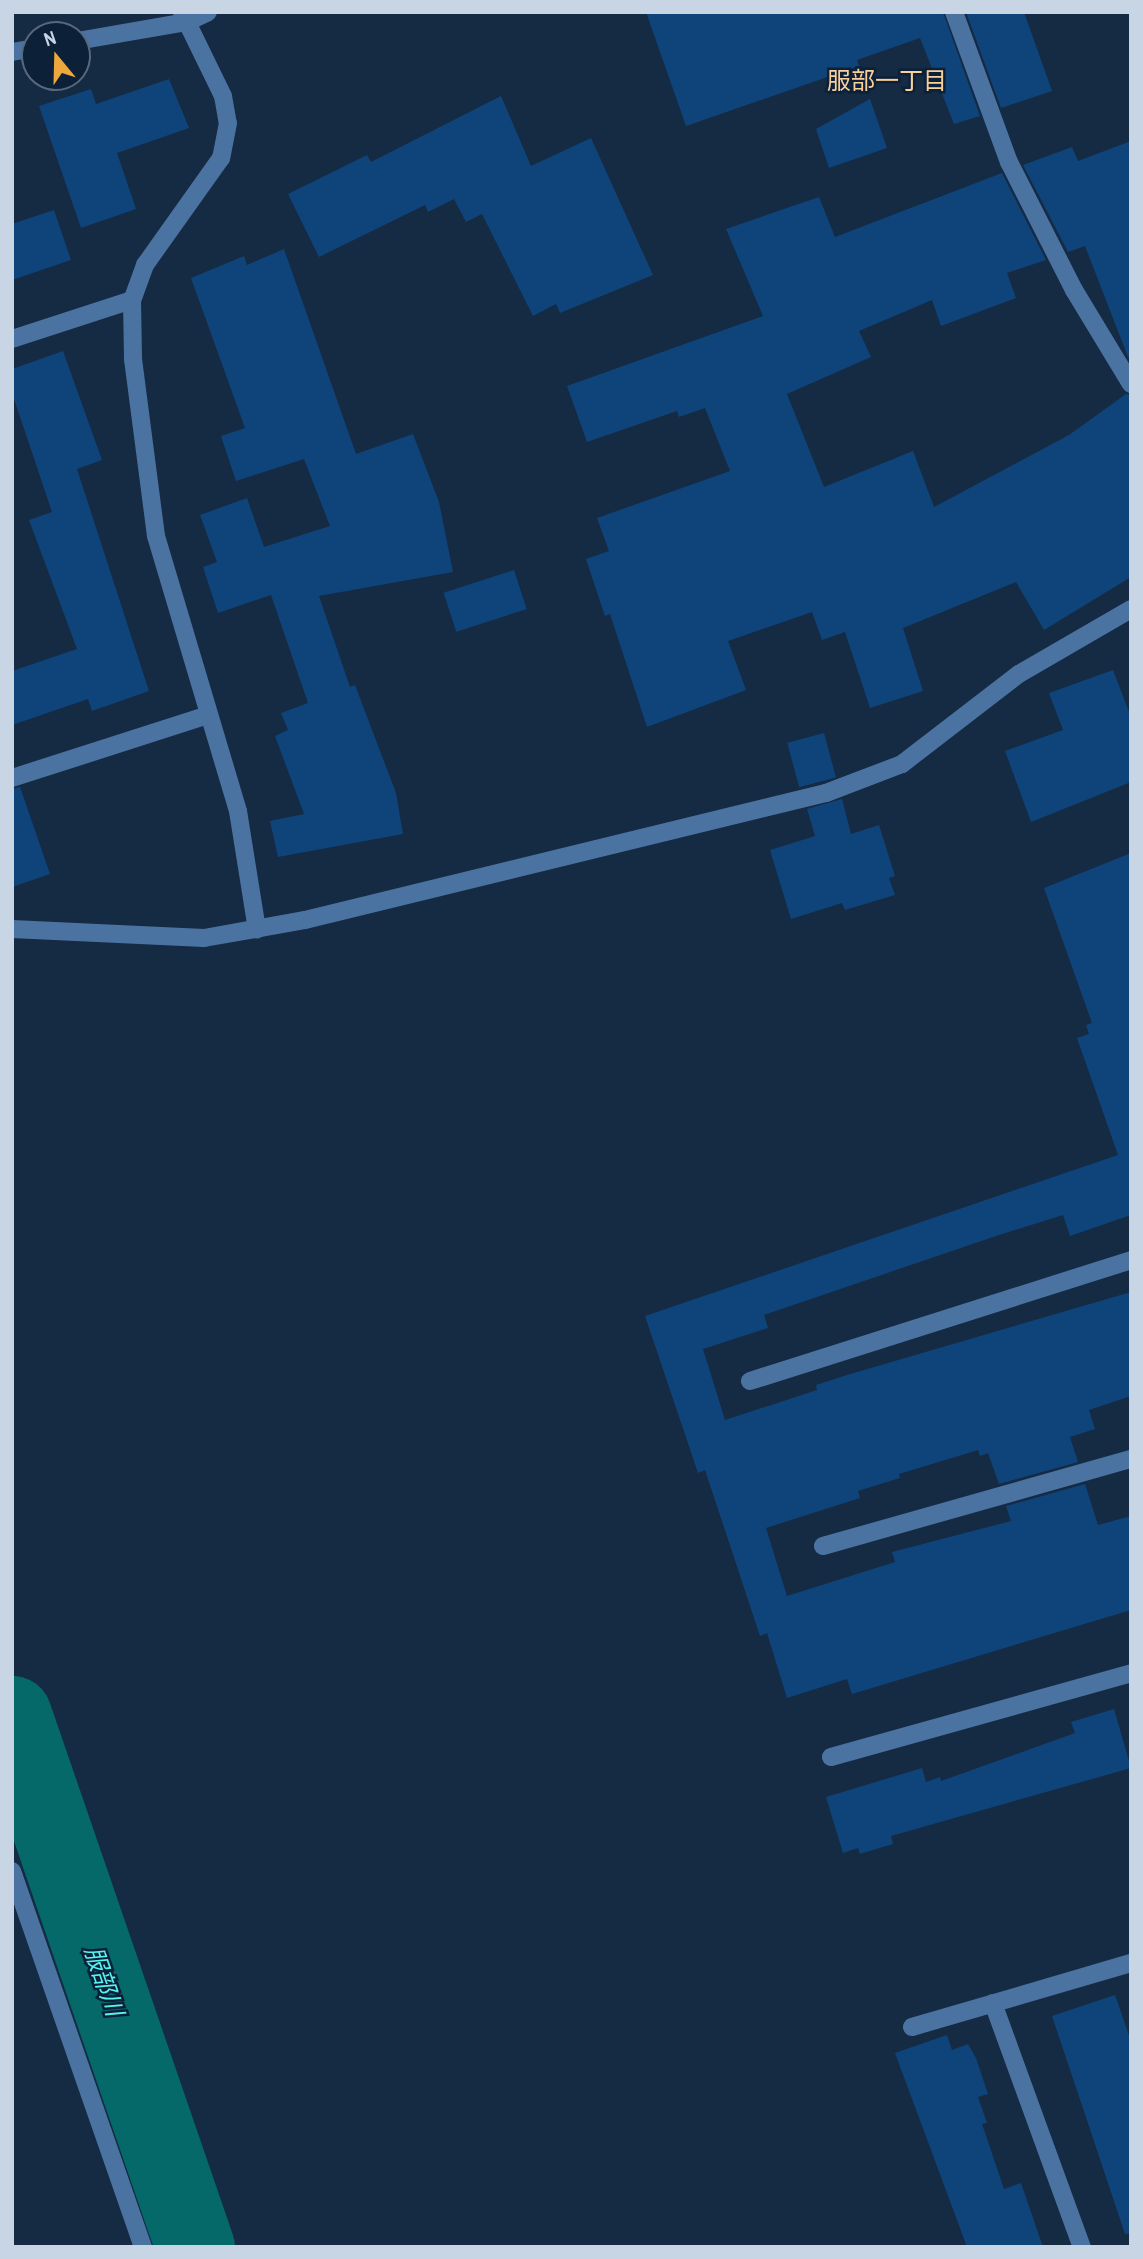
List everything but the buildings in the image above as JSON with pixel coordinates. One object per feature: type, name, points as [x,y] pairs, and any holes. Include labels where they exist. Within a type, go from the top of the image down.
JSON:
[{"type":"street","points":[[91,38],[208,12]]},
{"type":"street","points":[[954,12],[1009,162],[1074,290],[1131,384]]},
{"type":"street","points":[[184,17],[223,96],[228,123],[221,158],[145,265],[132,300],[141,439],[154,524],[238,811],[257,929]]},
{"type":"street","points":[[12,339],[132,300]]},
{"type":"street","points":[[12,929],[204,938],[257,929],[826,793],[902,764],[1019,674],[1131,609]]},
{"type":"street","points":[[12,778],[208,715]]},
{"type":"street","points":[[750,1381],[1131,1260]]},
{"type":"street","points":[[822,1546],[1131,1459]]},
{"type":"street","points":[[831,1757],[1131,1673]]},
{"type":"street","points":[[12,1871],[143,2247]]},
{"type":"street","points":[[912,2027],[1131,1963]]},
{"type":"street","points":[[993,2003],[1082,2247]]},
{"type":"waterway","name":"服部川","points":[[12,1715],[195,2247]]},
{"type":"district","name":"服部一丁目","points":[[887,81]]}]
